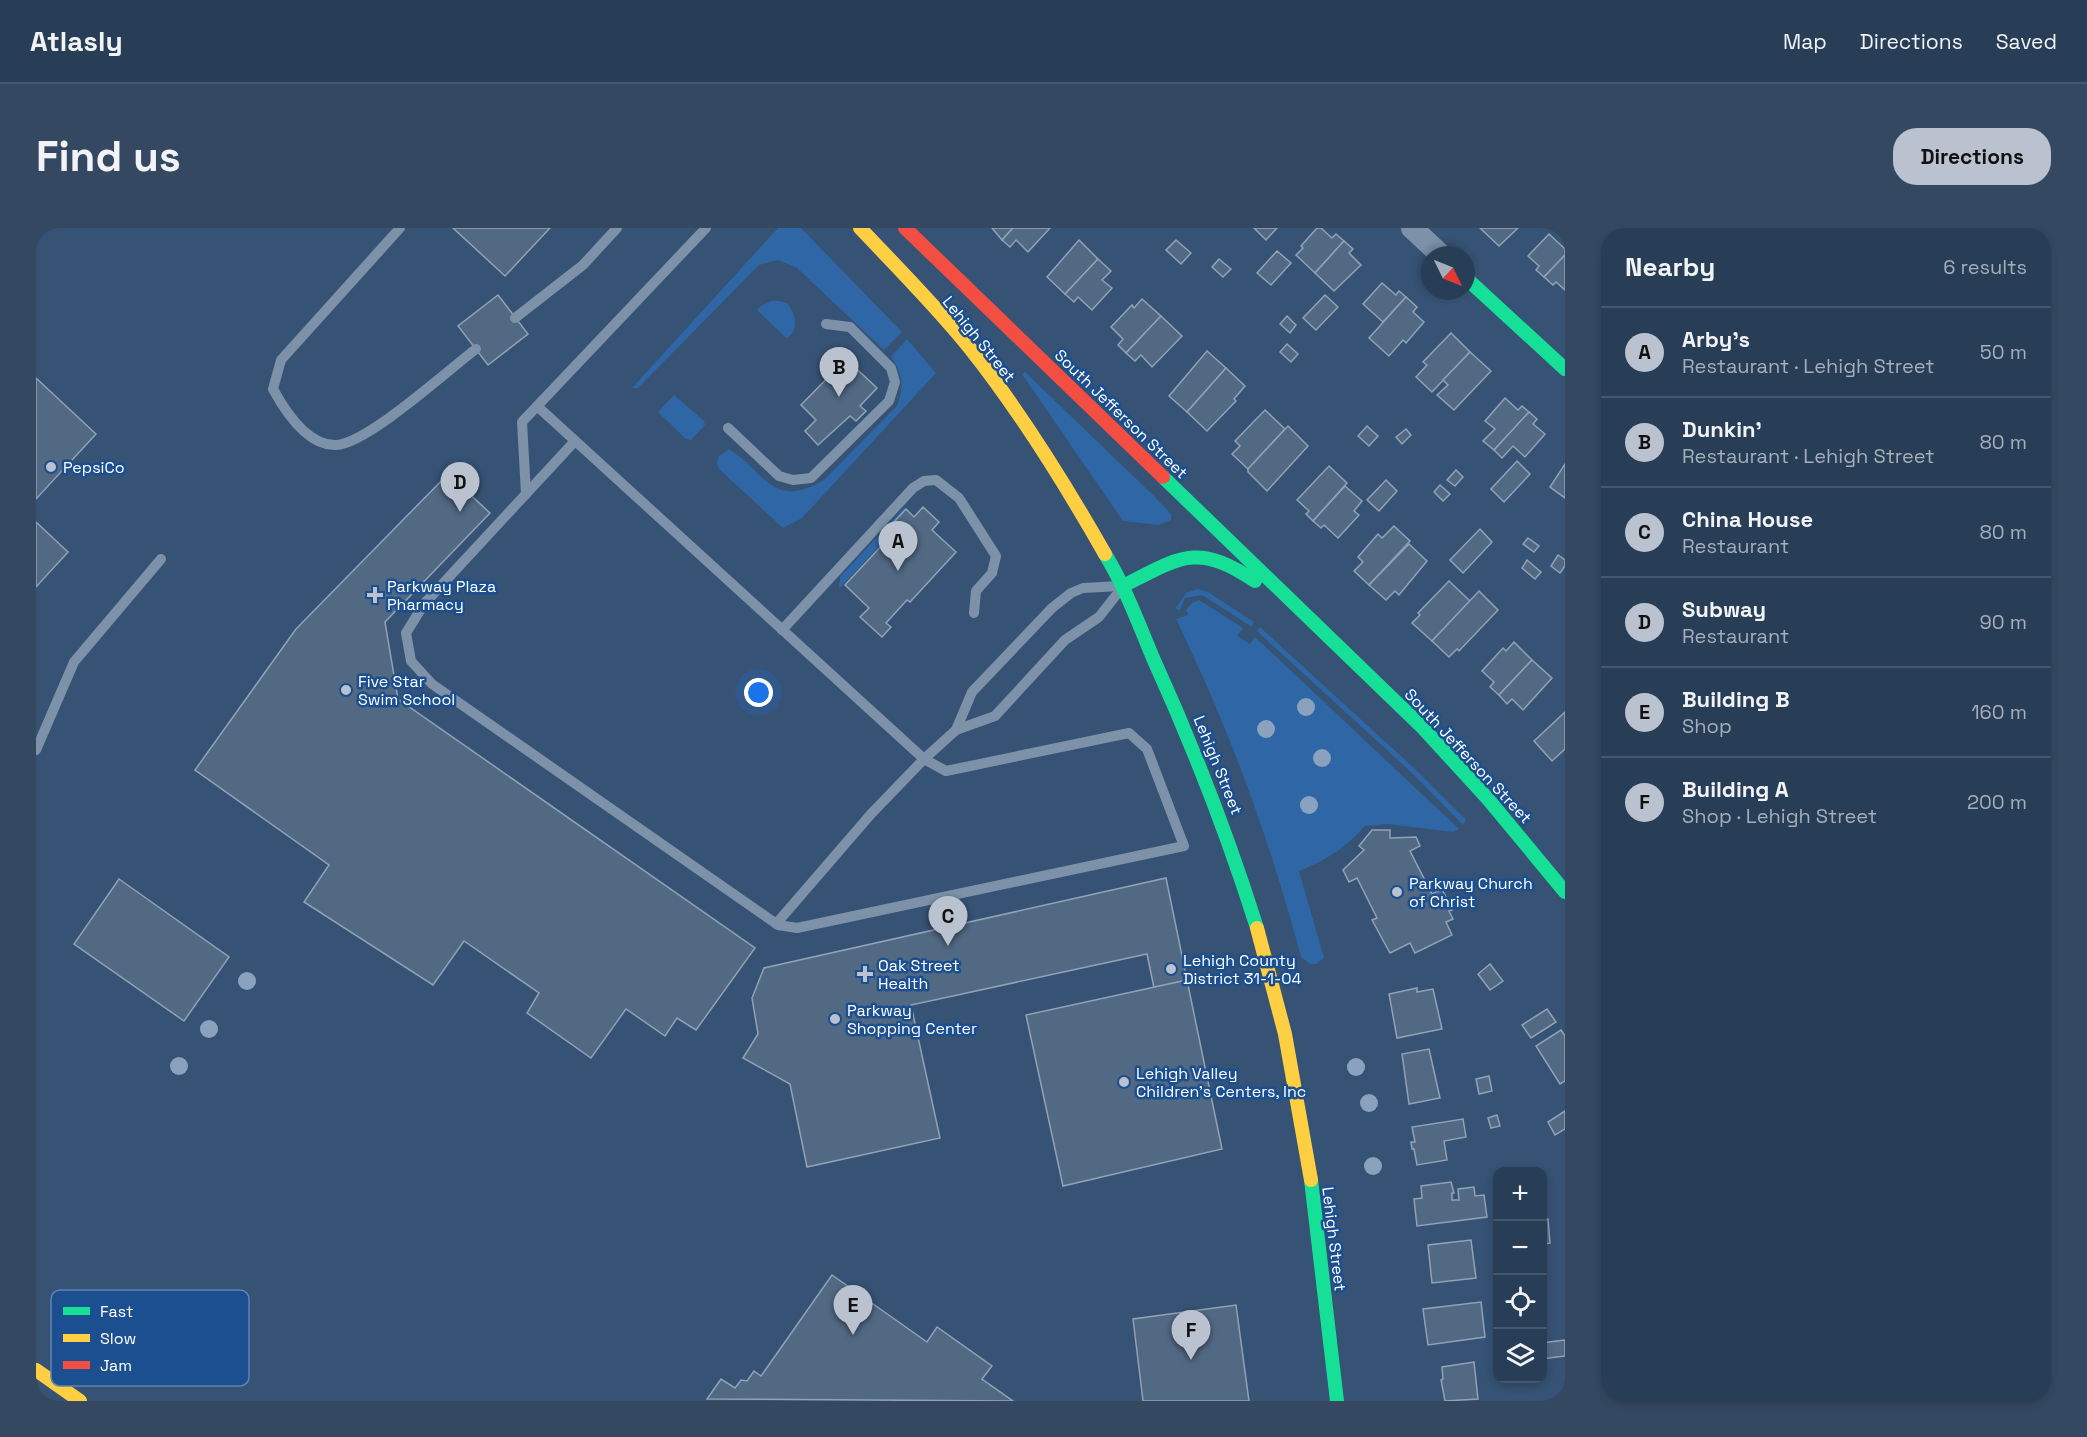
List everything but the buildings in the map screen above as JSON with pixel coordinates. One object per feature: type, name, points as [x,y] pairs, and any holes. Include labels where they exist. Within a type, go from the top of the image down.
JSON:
[{"type":"main road","name":"Lehigh Street","points":[[860,228],[979,360],[1056,471],[1124,586],[1226,828],[1261,935],[1286,1037],[1304,1134],[1337,1401]]},
{"type":"main road","name":"South Jefferson Street","points":[[905,228],[1423,728],[1558,868],[1565,892]]},
{"type":"main road","points":[[1475,286],[1565,369]]},
{"type":"main road","name":"South Jefferson Street","points":[[1124,586],[1160,567],[1201,555],[1237,568],[1313,624]]},
{"type":"main road","points":[[36,1370],[51,1381]]},
{"type":"main road","points":[[59,1386],[80,1401]]},
{"type":"street","points":[[1412,228],[1432,246]]},
{"type":"lane","points":[[400,228],[281,360],[273,389],[286,412],[313,438],[336,445],[365,435],[476,349]]},
{"type":"lane","points":[[515,318],[583,265],[617,228]]},
{"type":"lane","points":[[526,494],[522,422],[705,228]]},
{"type":"lane","points":[[728,428],[779,476],[793,480],[811,478],[889,401],[895,382],[891,368],[850,327],[826,324]]},
{"type":"lane","points":[[537,405],[924,759],[946,771],[1129,734],[1147,749],[1184,846],[797,928],[776,924],[420,674],[411,661],[406,633],[424,603],[575,441]]},
{"type":"lane","points":[[782,630],[913,488],[924,481],[936,480],[958,498],[996,556],[992,573],[976,591],[974,613]]},
{"type":"lane","points":[[36,750],[74,662],[161,560]]},
{"type":"lane","points":[[956,730],[972,692],[1052,608],[1071,593],[1083,588],[1124,586]]},
{"type":"lane","points":[[776,924],[871,814],[924,759],[956,730],[995,716],[1065,640],[1099,617],[1124,586]]},
{"type":"shaded area","points":[[778,228],[801,228],[902,332],[884,350],[797,268],[778,260],[759,265],[638,388],[632,388]]},
{"type":"shaded area","points":[[774,300],[787,303],[793,312],[795,326],[786,338],[757,310]]},
{"type":"shaded area","points":[[907,339],[936,373],[802,518],[783,528],[720,470],[717,464],[718,457],[729,449],[770,484],[780,489],[792,491],[824,480],[897,406],[901,393],[901,381],[898,369],[891,357]]},
{"type":"shaded area","points":[[1025,372],[1153,495],[1171,514],[1171,520],[1159,525],[1123,521],[1022,374]]},
{"type":"shaded area","points":[[674,395],[704,421],[705,425],[691,440],[686,439],[658,412]]},
{"type":"shaded area","points":[[904,508],[906,509],[880,537],[884,541],[839,589],[840,577]]},
{"type":"shaded area","points":[[1198,589],[1208,592],[1254,622],[1252,627],[1202,595],[1185,598],[1180,610],[1175,609],[1186,593]]},
{"type":"shaded area","points":[[1199,600],[1243,628],[1237,636],[1250,644],[1255,637],[1459,829],[1453,832],[1388,824],[1365,826],[1335,853],[1299,871],[1324,958],[1316,964],[1310,964],[1301,957],[1276,870],[1247,785],[1214,701],[1176,619],[1188,615],[1186,610],[1192,603]]},
{"type":"shaded area","points":[[1260,627],[1414,768],[1466,820],[1463,825],[1412,773],[1257,631]]},
{"type":"traffic: fast","points":[[1475,286],[1565,369]]},
{"type":"traffic: fast","points":[[1163,477],[1423,728],[1488,799],[1565,892]]},
{"type":"traffic: fast","points":[[1105,554],[1131,605],[1196,758],[1222,825],[1257,928]]},
{"type":"traffic: fast","points":[[1123,586],[1175,561],[1189,558],[1218,561],[1255,581]]},
{"type":"traffic: fast","points":[[1311,1180],[1337,1401]]},
{"type":"traffic: slow","points":[[860,228],[943,316],[988,371],[1041,447],[1105,554]]},
{"type":"traffic: slow","points":[[1257,928],[1285,1034],[1311,1180]]},
{"type":"traffic: slow","points":[[36,1370],[51,1381]]},
{"type":"traffic: slow","points":[[59,1386],[80,1401]]},
{"type":"traffic: jam","points":[[905,228],[1163,477]]},
{"type":"place","name":"Dunkin'","points":[[839,397]]},
{"type":"place","name":"PepsiCo","points":[[51,467]]},
{"type":"place","name":"Subway","points":[[460,512]]},
{"type":"place","name":"Arby's","points":[[898,571]]},
{"type":"place","name":"Parkway Plaza Pharmacy","points":[[375,595]]},
{"type":"place","name":"Five Star Swim School","points":[[346,690]]},
{"type":"place","name":"Parkway Church of Christ","points":[[1397,892]]},
{"type":"place","name":"China House","points":[[948,946]]},
{"type":"place","name":"Lehigh County District 31-1-04","points":[[1171,969]]},
{"type":"place","name":"Oak Street Health","points":[[865,974]]},
{"type":"place","name":"Parkway Shopping Center","points":[[835,1019]]},
{"type":"place","name":"Lehigh Valley Children's Centers, Inc","points":[[1124,1082]]},
{"type":"place","name":"Building B","points":[[853,1335]]},
{"type":"place","name":"Building A","points":[[1191,1360]]}]
